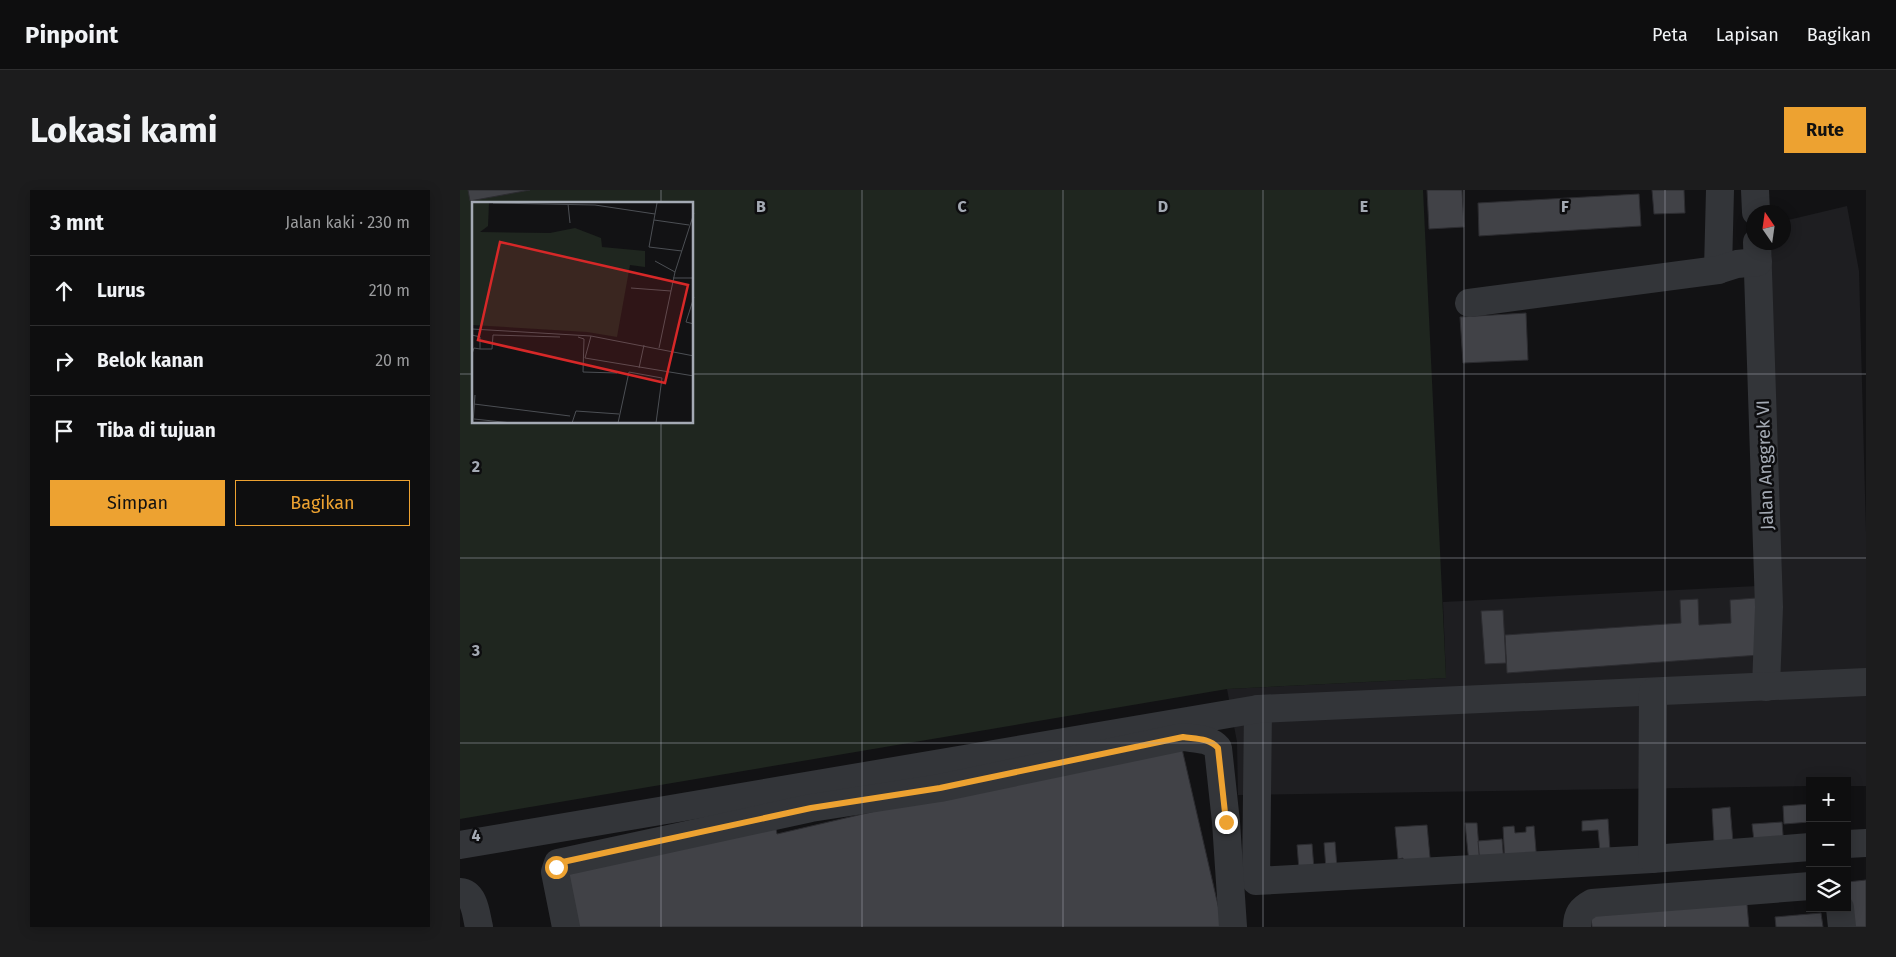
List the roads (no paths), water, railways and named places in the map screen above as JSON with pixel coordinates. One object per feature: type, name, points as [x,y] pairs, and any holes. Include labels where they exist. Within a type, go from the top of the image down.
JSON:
[{"type":"street","points":[[1718,270],[1720,190]]},
{"type":"street","points":[[1755,190],[1756,205]]},
{"type":"street","points":[[1469,303],[1718,270],[1737,264],[1758,252]]},
{"type":"street","name":"Jalan Anggrek VI","points":[[1758,252],[1769,607],[1766,687]]},
{"type":"street","points":[[460,845],[1258,709],[1866,682]]},
{"type":"street","points":[[1652,859],[1653,692]]},
{"type":"street","points":[[1258,709],[1256,881],[1652,859],[1806,847]]},
{"type":"street","points":[[566,927],[555,872],[558,863],[811,808],[940,788],[1183,737],[1214,742],[1218,748],[1226,822],[1232,927]]},
{"type":"street","points":[[1851,844],[1866,843]]},
{"type":"street","points":[[1577,927],[1577,918],[1583,908],[1592,903],[1806,886]]},
{"type":"street","points":[[460,892],[470,896],[479,927]]},
{"type":"street","points":[[1840,912],[1842,927]]}]
